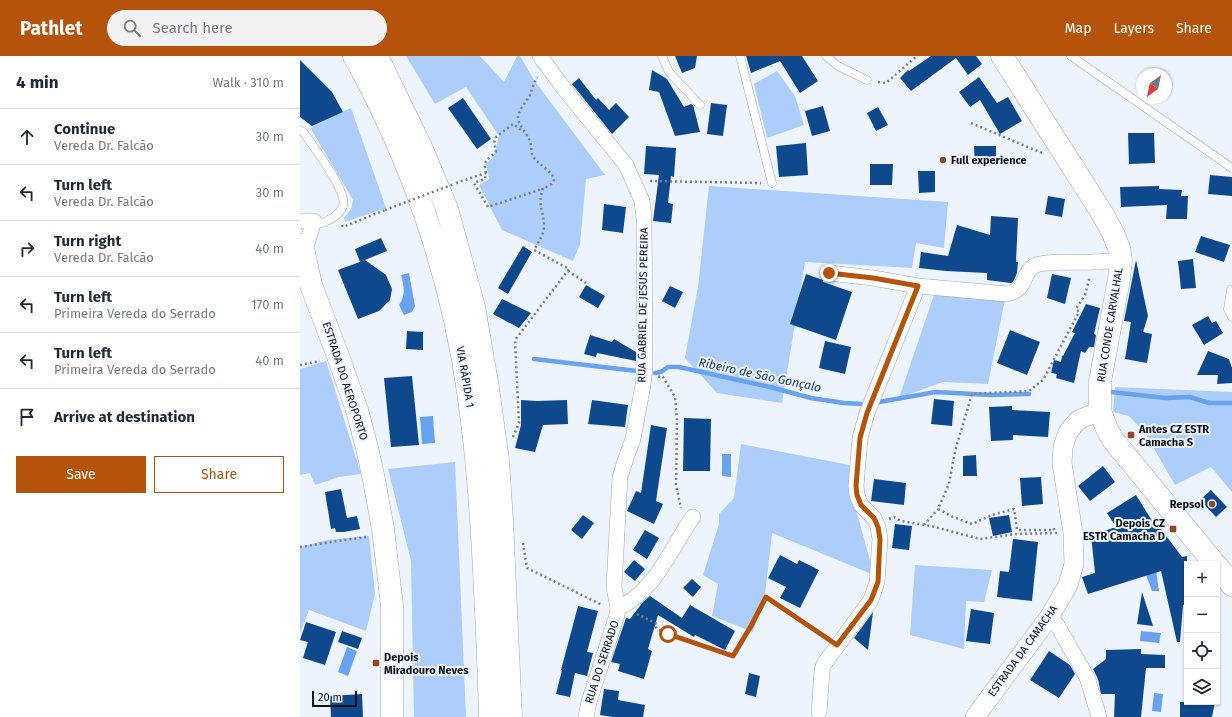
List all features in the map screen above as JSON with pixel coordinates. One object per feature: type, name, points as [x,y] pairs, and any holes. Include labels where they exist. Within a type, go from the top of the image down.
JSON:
[{"type":"main road","name":"VIA RÁPIDA 1","points":[[354,56],[382,110],[418,195],[438,258],[454,318],[468,390],[477,460],[490,717]]},
{"type":"main road","name":"VIA RÁPIDA 1","points":[[377,56],[421,147],[447,208],[474,308],[488,388],[498,461],[511,717]]},
{"type":"main road","name":"RUA CONDE CARVALHAL","points":[[1002,56],[1113,233],[1118,248],[1121,260],[1119,279],[1100,381],[1100,411],[1107,429],[1113,440],[1213,561]]},
{"type":"main road","name":"ESTRADA DO AEROPORTO","points":[[304,263],[357,410],[368,448],[383,529],[392,606],[392,717]]},
{"type":"main road","name":"RUA CONDE CARVALHAL","points":[[1220,570],[1232,585]]},
{"type":"street","name":"RUA GABRIEL DE JESUS PEREIRA","points":[[539,63],[565,90],[626,165],[642,202],[644,218],[645,367],[633,439],[620,477],[614,587],[611,607]]},
{"type":"street","points":[[304,263],[307,221]]},
{"type":"street","points":[[829,273],[873,278],[918,286],[1007,294],[1018,290],[1034,266],[1044,263],[1121,260]]},
{"type":"street","points":[[819,712],[822,671],[824,664],[871,600],[878,582],[880,539],[878,527],[874,518],[861,505],[857,495],[856,486],[860,438],[867,413],[918,286]]},
{"type":"street","name":"ESTRADA DA CAMACHA","points":[[975,717],[1050,616],[1068,585],[1074,564],[1073,533],[1062,463],[1063,447],[1068,432],[1078,420],[1100,411]]},
{"type":"street","name":"RUA DO SERRADO","points":[[586,717],[589,702],[617,615],[611,607],[635,599],[653,581],[689,521]]},
{"type":"street","points":[[1050,616],[1088,677],[1100,717]]},
{"type":"lane","points":[[662,56],[669,72],[700,105]]},
{"type":"lane","points":[[740,56],[772,183]]},
{"type":"lane","points":[[826,56],[838,66],[867,80]]},
{"type":"lane","points":[[1070,56],[1232,168]]},
{"type":"lane","points":[[300,130],[304,133],[328,168],[343,196],[344,205],[338,215],[322,223],[307,221]]},
{"type":"lane","points":[[1231,290],[1228,309],[1232,317]]},
{"type":"path","points":[[886,83],[917,56]]},
{"type":"path","points":[[526,133],[513,124],[496,137],[494,143],[496,152],[485,162],[484,165],[486,173],[485,179],[474,183],[488,207],[549,186],[554,182],[553,175],[534,159],[531,152],[530,139],[526,133],[520,125],[518,118],[530,95],[539,63]]},
{"type":"path","points":[[971,123],[1048,155],[1060,149]]},
{"type":"path","points":[[343,227],[486,173]]},
{"type":"path","points":[[633,181],[772,183]]},
{"type":"path","points":[[543,188],[540,196],[540,206],[544,226],[542,236],[534,250],[569,269],[568,271],[586,283]]},
{"type":"path","points":[[924,525],[938,509],[949,484],[955,452],[972,394],[1029,391],[1043,380],[1079,312],[1076,309],[1085,294],[1094,262]]},
{"type":"path","points":[[513,437],[519,423],[515,340],[568,271]]},
{"type":"path","points":[[300,365],[322,360]]},
{"type":"path","points":[[663,377],[675,397],[676,485],[689,521]]},
{"type":"path","points":[[938,509],[953,517],[972,524],[992,515],[1014,509],[1017,530],[1049,529]]},
{"type":"path","points":[[900,521],[924,525],[980,540],[1016,534],[1064,533]]},
{"type":"path","points":[[300,547],[373,537]]},
{"type":"path","points":[[522,540],[527,568],[611,607]]},
{"type":"path","points":[[633,612],[657,624],[656,628],[668,634],[733,656],[766,597],[837,645]]},
{"type":"shaded area","points":[[406,56],[480,56],[504,82],[517,56],[520,56],[534,80],[605,175],[586,179],[580,244],[573,261],[502,230],[479,185],[489,179],[486,164],[494,156],[499,136],[466,87],[435,104]]},
{"type":"shaded area","points":[[777,71],[795,96],[804,125],[767,138],[754,84]]},
{"type":"shaded area","points":[[351,108],[386,208],[345,222],[344,218],[351,209],[353,200],[311,129],[313,126]]},
{"type":"shaded area","points":[[709,186],[948,202],[944,248],[916,243],[912,268],[805,262],[782,403],[717,393],[685,358],[698,287]]},
{"type":"shaded area","points":[[935,292],[1005,299],[988,384],[943,382],[899,398]]},
{"type":"shaded area","points":[[326,361],[361,474],[339,477],[315,485],[310,473],[300,475],[300,369]]},
{"type":"shaded area","points":[[1115,387],[1232,392],[1232,492],[1211,467],[1175,485],[1145,433],[1129,416],[1113,412]]},
{"type":"shaded area","points":[[741,444],[854,466],[852,495],[874,575],[772,533],[765,595],[753,632],[712,616],[718,584],[703,575],[719,524],[719,514],[734,498]]},
{"type":"shaded area","points":[[455,462],[466,717],[414,717],[411,561],[388,469]]},
{"type":"shaded area","points":[[369,536],[375,594],[366,631],[309,610],[300,633],[300,547],[327,540]]},
{"type":"shaded area","points":[[915,565],[992,570],[984,602],[966,601],[964,649],[910,635]]},
{"type":"water","points":[[409,273],[415,306],[412,312],[404,315],[399,305],[403,298],[404,290],[401,275]]},
{"type":"water","points":[[433,416],[435,443],[422,444],[420,417]]},
{"type":"water","points":[[722,454],[731,454],[731,477],[722,476]]},
{"type":"water","points":[[1156,570],[1159,591],[1152,591],[1145,572]]},
{"type":"water","points":[[1141,631],[1161,633],[1159,643],[1140,641]]},
{"type":"water","points":[[347,647],[357,651],[348,676],[338,672]]},
{"type":"water","points":[[1154,693],[1163,694],[1161,712],[1152,711]]},
{"type":"building","points":[[675,56],[697,56],[695,68],[682,73]]},
{"type":"building","points":[[746,56],[802,56],[818,81],[800,93],[780,61],[751,73]]},
{"type":"building","points":[[931,56],[976,56],[982,64],[968,75],[956,58],[911,91],[900,78],[908,70],[909,71]]},
{"type":"building","points":[[300,60],[332,92],[343,112],[312,126],[300,117]]},
{"type":"building","points":[[652,70],[667,79],[684,107],[691,104],[693,105],[700,132],[675,136],[659,92],[649,90]]},
{"type":"building","points":[[979,77],[997,103],[1008,97],[1022,121],[1000,134],[980,100],[970,107],[959,92]]},
{"type":"building","points":[[579,78],[596,100],[598,98],[609,110],[616,103],[629,117],[612,134],[572,84]]},
{"type":"building","points":[[463,98],[491,139],[477,149],[448,108]]},
{"type":"building","points":[[711,103],[727,105],[723,136],[707,134]]},
{"type":"building","points":[[823,106],[830,131],[812,136],[805,111]]},
{"type":"building","points":[[878,107],[888,125],[876,131],[867,113]]},
{"type":"building","points":[[1128,133],[1154,133],[1155,163],[1129,164]]},
{"type":"building","points":[[806,143],[808,175],[779,177],[776,146]]},
{"type":"building","points":[[646,146],[676,148],[674,177],[671,176],[668,203],[673,204],[671,223],[653,221],[659,175],[644,174]]},
{"type":"building","points":[[974,146],[996,146],[996,165],[975,166]]},
{"type":"building","points":[[870,164],[893,164],[892,185],[870,185]]},
{"type":"building","points":[[918,171],[935,171],[935,192],[919,193]]},
{"type":"building","points":[[1210,175],[1232,177],[1232,196],[1208,194]]},
{"type":"building","points":[[1159,186],[1159,189],[1182,190],[1181,196],[1188,196],[1187,219],[1166,219],[1167,205],[1121,207],[1120,187]]},
{"type":"building","points":[[1048,196],[1065,199],[1062,217],[1045,214]]},
{"type":"building","points":[[604,204],[626,207],[623,233],[602,230]]},
{"type":"building","points":[[991,216],[1018,218],[1016,262],[1018,262],[1017,273],[1013,282],[987,280],[987,273],[919,268],[921,252],[948,256],[957,225],[990,235]]},
{"type":"building","points":[[1201,236],[1230,245],[1224,262],[1195,252]]},
{"type":"building","points":[[381,238],[387,251],[360,262],[355,249]]},
{"type":"building","points":[[523,246],[532,252],[508,294],[498,288]]},
{"type":"building","points":[[1193,259],[1196,288],[1181,289],[1178,261]]},
{"type":"building","points":[[365,260],[386,275],[392,289],[390,300],[379,311],[358,319],[338,270]]},
{"type":"building","points":[[1136,260],[1148,316],[1143,332],[1152,334],[1147,363],[1125,359],[1131,322],[1124,321]]},
{"type":"building","points":[[806,274],[823,280],[823,282],[852,292],[836,340],[790,324]]},
{"type":"building","points":[[1052,274],[1071,278],[1065,304],[1047,298]]},
{"type":"building","points":[[586,285],[605,296],[598,308],[579,297]]},
{"type":"building","points":[[670,286],[683,292],[675,308],[662,301]]},
{"type":"building","points":[[502,299],[531,313],[519,328],[493,314]]},
{"type":"building","points":[[1086,304],[1100,308],[1094,334],[1096,335],[1094,347],[1089,347],[1085,353],[1081,351],[1074,383],[1056,378],[1057,374],[1051,373],[1054,360],[1061,362],[1062,356],[1075,333],[1072,332]]},
{"type":"building","points":[[1208,316],[1212,323],[1216,321],[1223,333],[1204,345],[1192,325]]},
{"type":"building","points":[[1010,330],[1040,342],[1027,375],[997,363]]},
{"type":"building","points":[[407,331],[423,332],[423,350],[406,349]]},
{"type":"building","points":[[590,335],[612,342],[614,339],[636,352],[636,361],[597,353],[596,357],[584,354]]},
{"type":"building","points":[[825,341],[851,347],[845,374],[819,368]]},
{"type":"building","points":[[1208,351],[1229,359],[1232,368],[1232,383],[1217,384],[1218,375],[1197,375]]},
{"type":"building","points":[[412,376],[419,445],[391,447],[384,378]]},
{"type":"building","points":[[934,399],[954,401],[952,426],[931,424]]},
{"type":"building","points":[[521,400],[567,400],[568,424],[543,425],[535,452],[515,448],[521,425]]},
{"type":"building","points":[[592,400],[628,405],[625,427],[588,424]]},
{"type":"building","points":[[1012,406],[1012,410],[1050,412],[1048,437],[1013,435],[1013,440],[991,441],[989,407]]},
{"type":"building","points":[[684,418],[711,419],[710,471],[683,471]]},
{"type":"building","points":[[651,425],[667,428],[656,501],[663,504],[654,524],[627,511],[636,491],[641,493]]},
{"type":"building","points":[[976,455],[977,476],[963,476],[963,456]]},
{"type":"building","points":[[1103,466],[1115,482],[1090,501],[1078,486]]},
{"type":"building","points":[[1041,477],[1043,504],[1022,506],[1020,478]]},
{"type":"building","points":[[874,479],[906,483],[904,505],[871,501]]},
{"type":"building","points":[[341,489],[347,518],[357,516],[360,529],[336,532],[335,528],[331,529],[325,492]]},
{"type":"building","points":[[1211,490],[1227,507],[1216,517],[1200,500]]},
{"type":"building","points":[[1136,495],[1156,527],[1158,525],[1182,557],[1187,556],[1187,561],[1184,561],[1184,605],[1180,642],[1177,642],[1161,571],[1088,594],[1082,577],[1095,573],[1091,535],[1116,527],[1107,513]]},
{"type":"building","points":[[583,515],[594,523],[582,539],[571,530]]},
{"type":"building","points":[[1009,515],[1012,532],[993,536],[989,518]]},
{"type":"building","points":[[895,524],[912,526],[909,550],[892,548]]},
{"type":"building","points":[[645,530],[659,538],[647,559],[633,550]]},
{"type":"building","points":[[1013,539],[1038,542],[1032,601],[997,597],[1000,571],[1009,572]]},
{"type":"building","points":[[780,555],[797,564],[799,560],[819,570],[800,608],[780,598],[786,587],[768,578]]},
{"type":"building","points":[[634,560],[645,569],[635,581],[624,572]]},
{"type":"building","points":[[692,579],[701,587],[693,597],[683,588]]},
{"type":"building","points":[[1142,592],[1153,626],[1137,624]]},
{"type":"building","points":[[650,596],[682,618],[690,605],[735,631],[725,650],[695,635],[694,637],[658,615],[648,649],[652,651],[644,679],[618,671],[620,664],[611,662],[626,618],[630,619],[643,602]]},
{"type":"building","points":[[578,606],[598,611],[587,652],[593,653],[587,676],[575,673],[570,697],[556,694]]},
{"type":"building","points":[[971,609],[994,613],[990,644],[966,641]]},
{"type":"building","points":[[873,612],[868,650],[854,638]]},
{"type":"building","points":[[306,622],[336,632],[325,665],[303,658],[308,642],[300,640]]},
{"type":"building","points":[[342,631],[362,638],[358,649],[338,642]]},
{"type":"building","points":[[1141,649],[1141,654],[1165,655],[1165,668],[1146,668],[1141,717],[1114,717],[1115,694],[1101,694],[1098,679],[1093,669],[1106,659],[1106,650]]},
{"type":"building","points":[[1049,651],[1070,665],[1075,674],[1059,698],[1030,680]]},
{"type":"building","points":[[749,673],[760,676],[756,697],[745,694]]},
{"type":"building","points":[[604,689],[619,691],[618,700],[645,705],[643,717],[613,717],[600,715]]},
{"type":"building","points":[[362,694],[363,717],[331,717],[330,696]]},
{"type":"building","points":[[1180,702],[1184,702],[1184,705],[1214,705],[1212,717],[1180,717]]},
{"type":"waterway","name":"Ribeiro de São Gonçalo","points":[[534,359],[637,371]]},
{"type":"waterway","name":"Ribeiro de São Gonçalo","points":[[655,373],[661,372],[668,367],[679,367],[770,387],[811,398],[862,404]]},
{"type":"waterway","name":"Ribeiro de São Gonçalo","points":[[879,402],[936,392],[991,395],[1029,394]]},
{"type":"waterway","name":"Ribeiro de São Gonçalo","points":[[1111,392],[1166,398],[1190,397],[1209,403],[1232,403]]},
{"type":"place","name":"Full experience","points":[[943,160]]},
{"type":"place","name":"Antes CZ ESTR Camacha S","points":[[1131,435]]},
{"type":"place","name":"Repsol","points":[[1212,504]]},
{"type":"place","name":"Depois CZ ESTR Camacha D","points":[[1173,529]]},
{"type":"place","name":"Depois Miradouro Neves","points":[[376,663]]},
{"type":"route","points":[[668,634],[733,656],[766,597],[837,645],[871,600],[876,589],[878,582],[880,539],[878,527],[874,518],[861,505],[857,495],[856,486],[860,438],[867,413],[918,286],[873,278],[829,273]]}]
